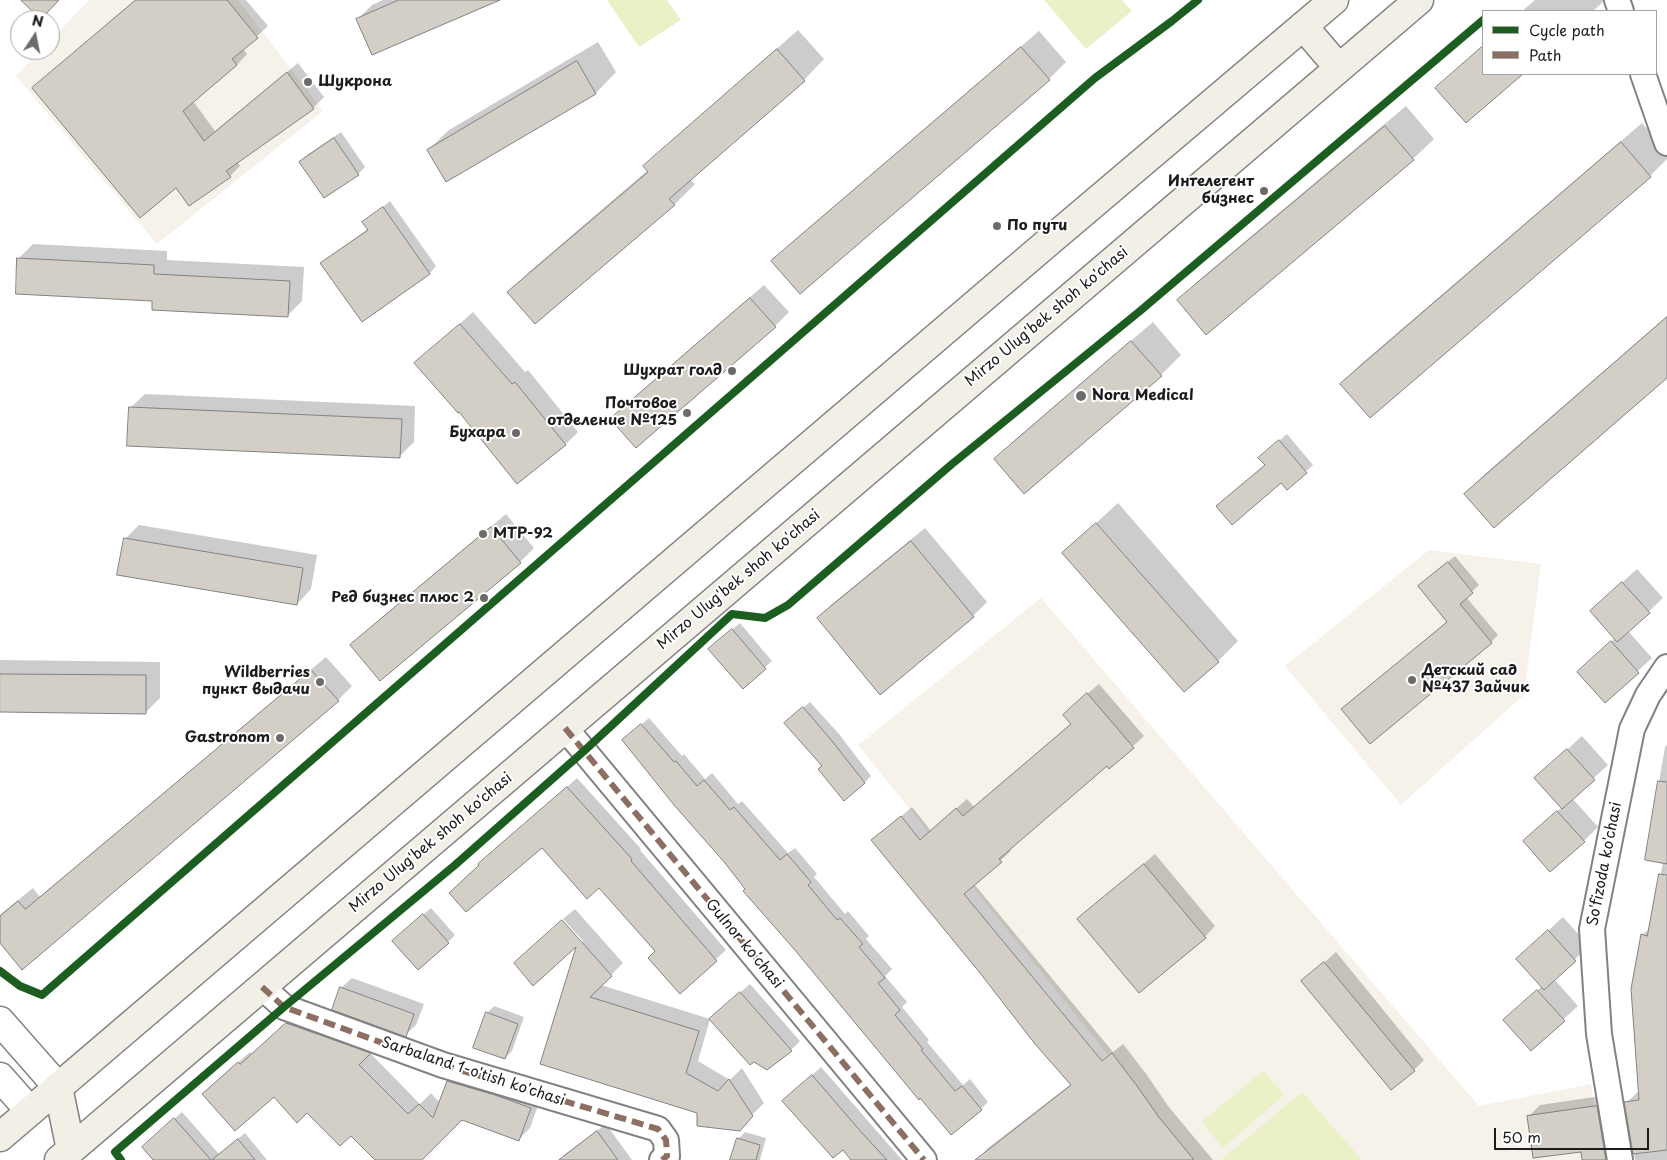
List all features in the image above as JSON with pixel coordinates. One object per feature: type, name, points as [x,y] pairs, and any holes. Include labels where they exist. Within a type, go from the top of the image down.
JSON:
[{"type":"main road","points":[[0,1137],[1045,244],[1334,0]]},
{"type":"main road","name":"Mirzo Ulug'bek shoh ko'chasi","points":[[69,1157],[262,987],[1419,0]]},
{"type":"main road","points":[[1303,26],[1339,68]]},
{"type":"main road","points":[[0,1021],[58,1087],[69,1157]]},
{"type":"main road","points":[[0,1077],[69,1157]]},
{"type":"street","points":[[1643,75],[1667,143]]},
{"type":"street","name":"So'fizoda ko'chasi","points":[[1620,1160],[1599,1034],[1592,929],[1632,730],[1648,695],[1667,667]]},
{"type":"street","name":"Gulnor koʻchasi","points":[[565,728],[924,1160]]},
{"type":"street","name":"Sarbaland 1-o'tish ko'chasi","points":[[262,987],[284,1007],[443,1065],[658,1129],[666,1140],[667,1156],[662,1160]]},
{"type":"shaded area","points":[[89,0],[238,0],[323,111],[157,244],[16,76],[31,60],[60,60],[60,30]]},
{"type":"shaded area","name":"Детский сад №437 Зайчик","points":[[1429,550],[1541,564],[1524,695],[1401,805],[1285,666]]},
{"type":"shaded area","points":[[1041,598],[1479,1106],[1591,1084],[1603,1160],[1193,1160],[858,745]]},
{"type":"green space","points":[[607,0],[667,0],[681,20],[639,47]]},
{"type":"green space","points":[[1044,0],[1122,0],[1132,11],[1086,49]]},
{"type":"green space","points":[[1263,1071],[1284,1095],[1223,1148],[1202,1122]]},
{"type":"green space","points":[[1302,1092],[1362,1160],[1221,1160]]},
{"type":"building","points":[[21,0],[59,0],[50,10],[32,10]]},
{"type":"building","points":[[136,0],[227,0],[258,38],[232,59],[237,65],[183,111],[204,141],[287,72],[314,109],[226,171],[231,177],[189,206],[176,188],[140,218],[32,88]]},
{"type":"building","points":[[399,0],[500,0],[372,55],[356,19]]},
{"type":"building","points":[[1021,47],[1050,80],[800,294],[771,261]]},
{"type":"building","points":[[1482,47],[1482,75],[1522,75],[1466,123],[1435,88]]},
{"type":"building","points":[[777,49],[805,81],[669,199],[675,205],[535,324],[507,292],[648,172],[643,166]]},
{"type":"building","points":[[577,61],[596,94],[446,182],[427,150]]},
{"type":"building","points":[[1385,126],[1414,160],[1206,335],[1177,300]]},
{"type":"building","points":[[334,138],[359,175],[324,198],[299,162]]},
{"type":"building","points":[[1621,142],[1651,177],[1370,418],[1340,384]]},
{"type":"building","points":[[383,207],[430,274],[362,322],[320,263],[368,230],[362,222]]},
{"type":"building","points":[[17,258],[154,265],[154,274],[290,281],[288,317],[152,310],[152,301],[16,294]]},
{"type":"building","points":[[750,298],[776,327],[636,448],[610,419]]},
{"type":"building","points":[[1667,317],[1667,378],[1494,528],[1464,494]]},
{"type":"building","points":[[460,324],[512,384],[515,382],[566,445],[517,484],[459,412],[414,363]]},
{"type":"building","points":[[1131,341],[1162,376],[1024,494],[994,459]]},
{"type":"building","points":[[129,407],[402,419],[400,458],[127,446]]},
{"type":"building","points":[[1279,440],[1307,473],[1287,490],[1281,483],[1232,525],[1216,506],[1265,465],[1258,458]]},
{"type":"building","points":[[1096,523],[1219,662],[1184,692],[1062,553]]},
{"type":"building","points":[[491,527],[521,563],[380,681],[350,645]]},
{"type":"building","points":[[124,538],[303,568],[297,605],[117,575]]},
{"type":"building","points":[[911,541],[974,617],[880,695],[817,618]]},
{"type":"building","points":[[1448,562],[1473,593],[1460,604],[1492,643],[1370,744],[1341,709],[1447,622],[1418,586]]},
{"type":"building","points":[[1622,582],[1650,613],[1617,642],[1590,611]]},
{"type":"building","points":[[732,629],[766,669],[743,689],[708,649]]},
{"type":"building","points":[[1611,641],[1639,673],[1605,703],[1577,672]]},
{"type":"building","points":[[311,670],[339,701],[22,970],[0,943],[0,916],[18,901],[25,909]]},
{"type":"building","points":[[0,674],[146,675],[146,714],[0,712]]},
{"type":"building","points":[[1087,693],[1134,748],[1109,769],[1107,766],[999,859],[1002,862],[964,894],[1102,1061],[1112,1053],[1158,1116],[1194,1160],[975,1160],[1071,1085],[1035,1044],[980,973],[871,840],[901,816],[920,840],[956,808],[963,816],[1071,724],[1063,715]]},
{"type":"building","points":[[803,707],[865,783],[844,801],[818,769],[822,766],[784,723]]},
{"type":"building","points":[[641,724],[697,786],[704,780],[730,810],[734,807],[780,860],[787,854],[811,882],[808,885],[837,920],[840,918],[863,944],[859,947],[885,978],[878,983],[900,1010],[895,1015],[923,1049],[921,1050],[955,1091],[962,1086],[982,1110],[951,1135],[920,1098],[919,1100],[794,949],[743,891],[745,889],[725,863],[674,805],[622,740]]},
{"type":"building","points":[[1567,749],[1595,780],[1562,809],[1534,778]]},
{"type":"building","points":[[1658,781],[1667,782],[1667,864],[1645,860]]},
{"type":"building","points":[[567,787],[632,859],[631,861],[717,961],[680,994],[648,958],[655,951],[599,888],[587,899],[542,848],[466,912],[449,893],[478,864]]},
{"type":"building","points":[[1557,811],[1585,842],[1550,872],[1523,841]]},
{"type":"building","points":[[1144,864],[1206,938],[1139,993],[1077,919]]},
{"type":"building","points":[[1659,874],[1667,875],[1667,1150],[1633,1154],[1624,1102],[1639,1100],[1631,989],[1641,934],[1647,936]]},
{"type":"building","points":[[423,914],[449,943],[418,970],[392,941]]},
{"type":"building","points":[[562,920],[612,976],[590,997],[699,1031],[686,1073],[718,1091],[729,1079],[753,1116],[740,1131],[697,1126],[697,1113],[540,1064],[576,947],[533,986],[514,963]]},
{"type":"building","points":[[1548,930],[1576,961],[1544,990],[1516,959]]},
{"type":"building","points":[[1324,962],[1415,1071],[1391,1090],[1301,981]]},
{"type":"building","points":[[340,987],[414,1014],[406,1037],[332,1010]]},
{"type":"building","points":[[1537,990],[1565,1021],[1531,1051],[1503,1020]]},
{"type":"building","points":[[740,992],[792,1051],[767,1070],[754,1062],[750,1065],[709,1019]]},
{"type":"building","points":[[486,1012],[518,1024],[505,1059],[473,1048]]},
{"type":"building","points":[[286,1023],[371,1053],[359,1065],[408,1114],[419,1104],[433,1118],[447,1081],[531,1108],[519,1141],[462,1120],[422,1160],[375,1160],[351,1136],[340,1146],[307,1113],[297,1123],[274,1097],[235,1131],[202,1094],[238,1062],[240,1064]]},
{"type":"building","points":[[812,1075],[887,1160],[851,1160],[843,1150],[833,1158],[782,1101]]},
{"type":"building","points":[[1597,1106],[1606,1160],[1582,1160],[1581,1152],[1533,1158],[1527,1116]]},
{"type":"building","points":[[174,1118],[211,1160],[153,1160],[142,1147]]},
{"type":"building","points":[[597,1131],[618,1160],[559,1160]]},
{"type":"building","points":[[737,1138],[760,1145],[756,1160],[730,1160]]},
{"type":"building","points":[[238,1139],[255,1160],[212,1160]]},
{"type":"marked path","points":[[565,728],[924,1160]]},
{"type":"marked path","points":[[262,987],[284,1007],[443,1065],[658,1129],[666,1140],[667,1156],[662,1160]]},
{"type":"cycle path","points":[[0,971],[20,986],[42,995],[1095,78],[1198,0]]},
{"type":"cycle path","points":[[121,1160],[115,1152],[284,1007],[455,865],[584,751],[732,614],[765,618],[788,605],[952,464],[1140,311],[1482,21]]},
{"type":"place","name":"Шукрона","points":[[308,82]]},
{"type":"place","name":"Интелегент бизнес","points":[[1264,191]]},
{"type":"place","name":"По пути","points":[[997,226]]},
{"type":"place","name":"Шухрат голд","points":[[732,371]]},
{"type":"place","name":"Nora Medical","points":[[1081,396]]},
{"type":"place","name":"Почтовое отделение №125","points":[[687,413]]},
{"type":"place","name":"Бухара","points":[[516,433]]},
{"type":"place","name":"MTP-92","points":[[483,534]]},
{"type":"place","name":"Ред бизнес плюс 2","points":[[484,598]]},
{"type":"place","name":"Детский сад №437 Зайчик","points":[[1412,680]]},
{"type":"place","name":"Wildberries пункт выдачи","points":[[320,682]]},
{"type":"place","name":"Gastronom","points":[[280,738]]}]
